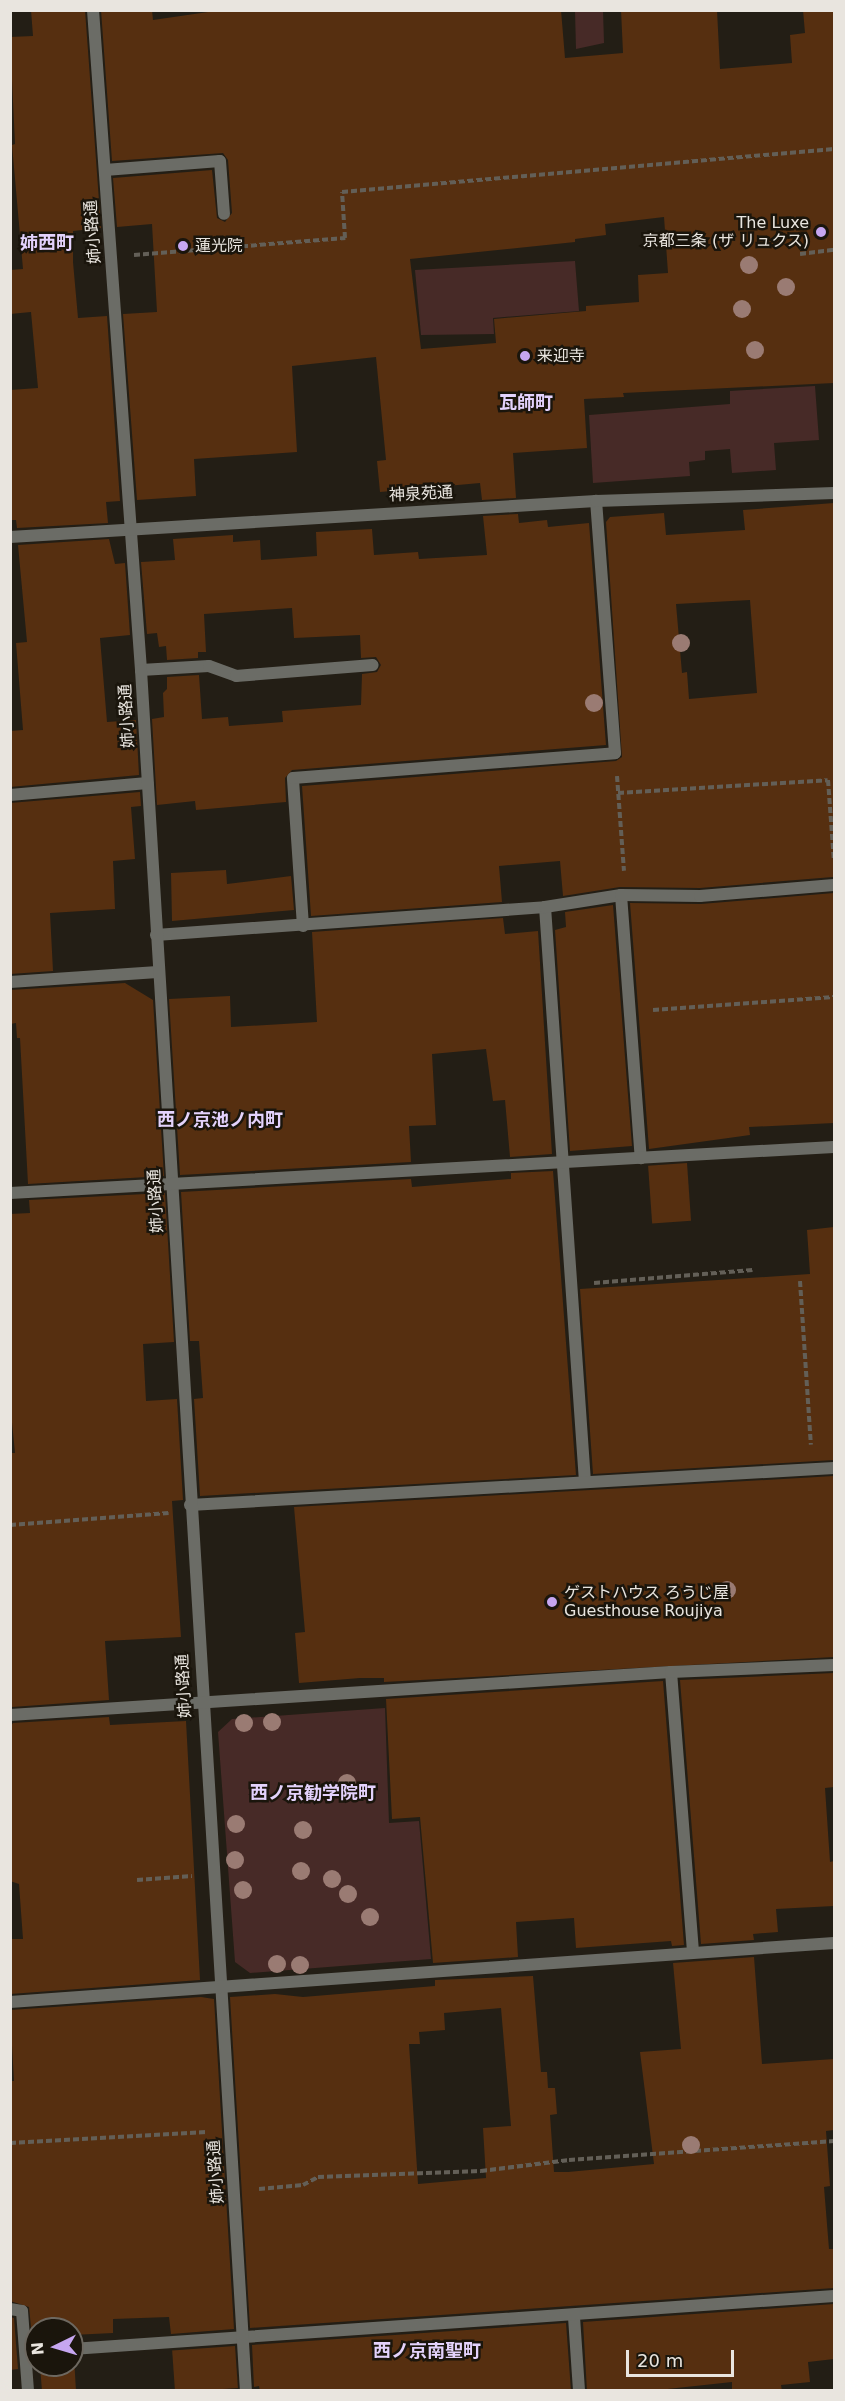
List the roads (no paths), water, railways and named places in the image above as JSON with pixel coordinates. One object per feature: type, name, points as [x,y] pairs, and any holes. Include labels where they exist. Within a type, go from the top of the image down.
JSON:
[{"type":"street","name":"姉小路通","points":[[93,10],[141,670],[201,1703],[246,2391]]},
{"type":"street","points":[[105,170],[220,161],[224,214]]},
{"type":"street","name":"神泉苑通","points":[[10,537],[131,527],[596,501],[834,493]]},
{"type":"street","points":[[303,926],[293,778],[615,753],[596,501]]},
{"type":"street","points":[[141,670],[209,666],[237,676],[373,665]]},
{"type":"street","points":[[10,795],[147,783]]},
{"type":"street","points":[[156,935],[545,907],[621,895],[700,896],[834,885]]},
{"type":"street","points":[[621,895],[641,1158]]},
{"type":"street","points":[[545,907],[585,1482]]},
{"type":"street","points":[[10,982],[158,972]]},
{"type":"street","points":[[10,1193],[834,1147]]},
{"type":"street","points":[[190,1508],[834,1468]]},
{"type":"street","points":[[10,1715],[671,1672],[834,1665]]},
{"type":"street","points":[[671,1672],[693,1952]]},
{"type":"street","points":[[10,2002],[834,1943]]},
{"type":"street","points":[[84,2348],[574,2317],[834,2296]]},
{"type":"street","points":[[10,2309],[22,2311],[24,2320]]},
{"type":"street","points":[[574,2317],[579,2391]]},
{"type":"place","name":"The Luxe 京都三条 (ザ リュクス)","points":[[821,232]]},
{"type":"place","name":"蓮光院","points":[[183,246]]},
{"type":"place","name":"来迎寺","points":[[525,356]]},
{"type":"place","name":"ゲストハウス ろうじ屋 Guesthouse Roujiya","points":[[552,1602]]},
{"type":"district","name":"姉西町","points":[[47,243]]},
{"type":"district","name":"瓦師町","points":[[526,403]]},
{"type":"district","name":"西ノ京池ノ内町","points":[[220,1120]]},
{"type":"district","name":"西ノ京勧学院町","points":[[313,1793]]},
{"type":"district","name":"西ノ京南聖町","points":[[427,2351]]}]
